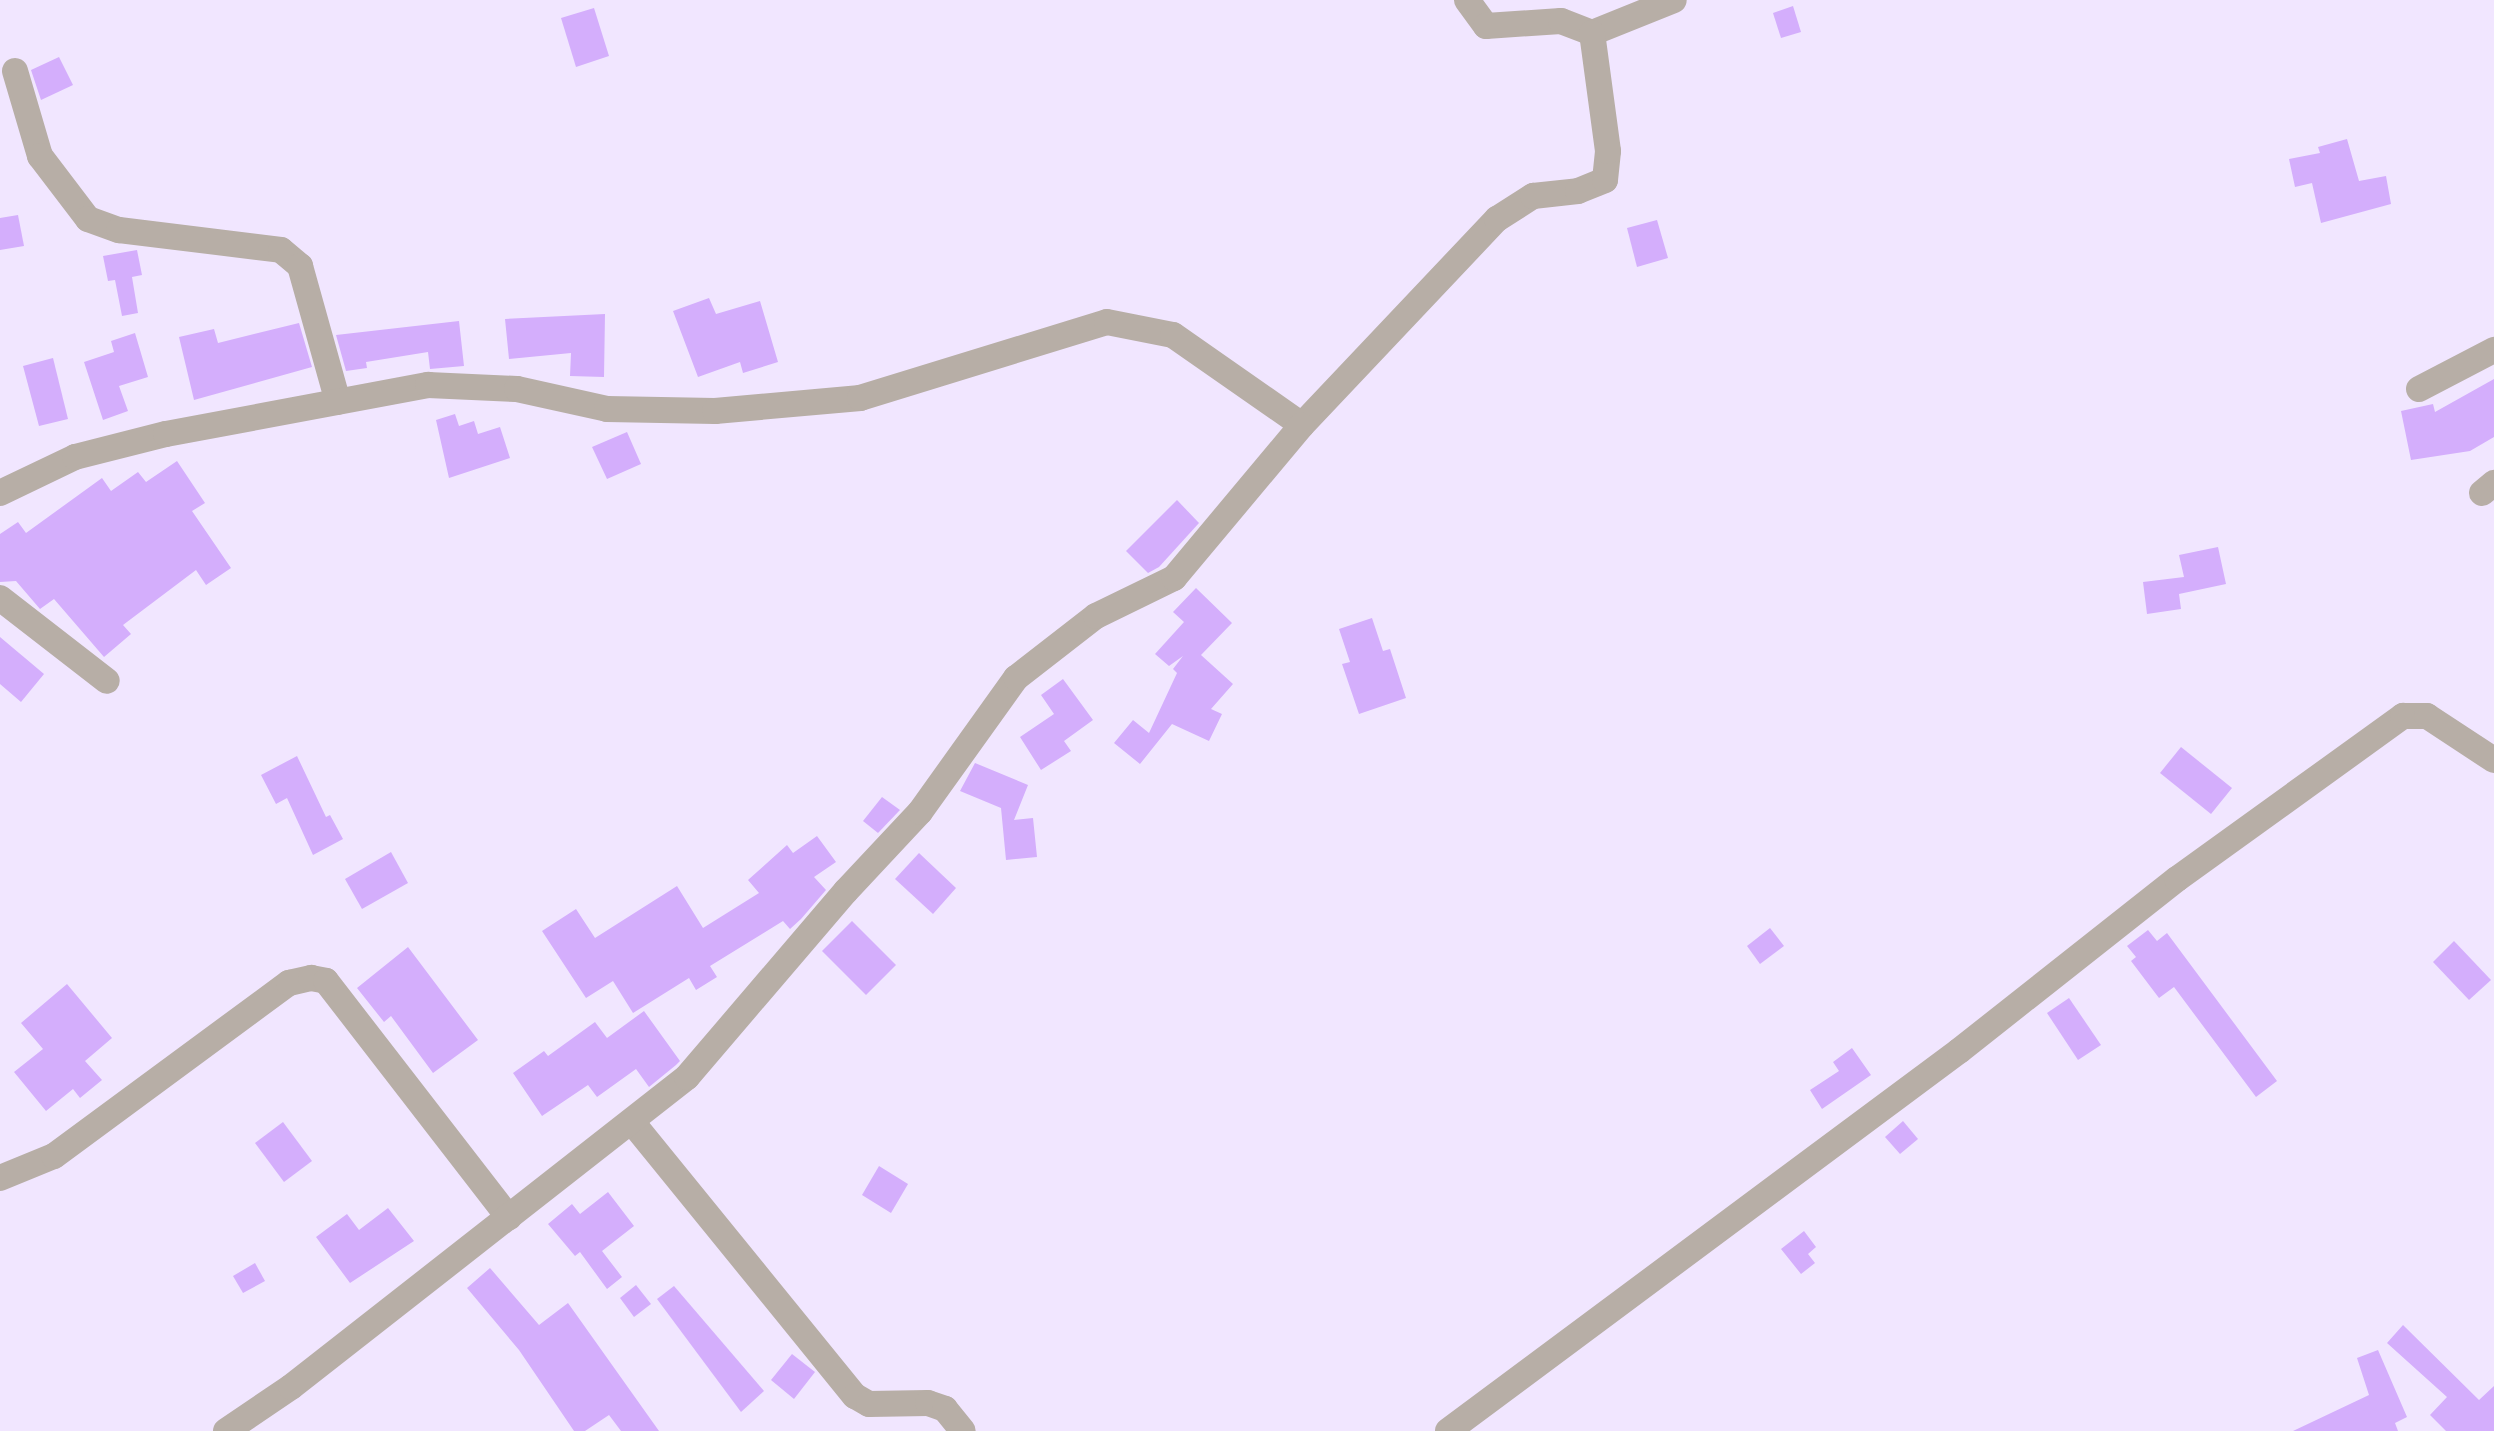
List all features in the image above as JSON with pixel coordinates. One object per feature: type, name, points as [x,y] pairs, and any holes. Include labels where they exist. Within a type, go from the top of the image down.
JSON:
[{"type":"street","points":[[1467,0],[1481,23],[1491,27],[1561,21],[1592,33],[1674,0]]},
{"type":"street","points":[[226,1431],[509,1218],[687,1077],[846,891],[920,812],[1016,678],[1096,616],[1174,578],[1302,425],[1497,219],[1533,196],[1578,191],[1605,180],[1608,151],[1592,33]]},
{"type":"street","points":[[15,71],[40,156],[62,191],[88,219],[119,230],[281,250],[300,266],[338,402]]},
{"type":"street","points":[[0,493],[75,457],[428,385],[517,389],[607,409],[715,411],[860,398],[1107,322],[1173,335],[1302,425]]},
{"type":"street","points":[[2419,389],[2494,350]]},
{"type":"street","points":[[0,598],[107,681]]},
{"type":"street","points":[[1448,1431],[1959,1051],[2177,879],[2403,716],[2427,716],[2494,760]]},
{"type":"street","points":[[0,1178],[54,1156],[289,983],[311,978],[326,981],[509,1218]]},
{"type":"street","points":[[632,1122],[855,1396],[869,1404],[928,1403],[945,1409],[963,1431]]},
{"type":"building","points":[[1793,6],[1801,32],[1781,38],[1773,13]]},
{"type":"building","points":[[594,8],[609,56],[576,67],[561,18]]},
{"type":"building","points":[[59,57],[73,85],[41,100],[31,70]]},
{"type":"building","points":[[2347,139],[2359,181],[2386,176],[2391,204],[2321,223],[2312,183],[2295,187],[2289,159],[2320,153],[2318,147]]},
{"type":"building","points":[[18,215],[24,246],[0,250],[0,218]]},
{"type":"building","points":[[1657,220],[1668,258],[1637,267],[1627,228]]},
{"type":"building","points":[[137,250],[142,275],[132,277],[138,313],[122,316],[115,280],[108,281],[103,256]]},
{"type":"building","points":[[709,298],[716,314],[760,301],[778,362],[743,373],[740,362],[698,377],[673,311]]},
{"type":"building","points":[[605,314],[604,377],[570,376],[571,353],[509,359],[505,319]]},
{"type":"building","points":[[459,321],[464,366],[430,369],[428,352],[366,362],[367,368],[346,371],[336,335]]},
{"type":"building","points":[[299,323],[312,367],[194,400],[179,337],[214,329],[218,343]]},
{"type":"building","points":[[135,333],[148,377],[119,386],[128,411],[103,420],[84,362],[114,352],[111,341]]},
{"type":"building","points":[[53,358],[68,419],[39,426],[23,366]]},
{"type":"building","points":[[2494,379],[2494,437],[2470,451],[2411,460],[2401,411],[2433,404],[2435,412]]},
{"type":"building","points":[[455,414],[459,426],[474,421],[478,434],[500,427],[510,458],[449,478],[436,420]]},
{"type":"building","points":[[627,432],[641,464],[607,479],[592,447]]},
{"type":"building","points":[[177,461],[205,503],[192,511],[231,568],[206,585],[196,570],[123,625],[131,634],[104,657],[54,599],[40,609],[16,581],[0,582],[0,534],[18,522],[26,533],[102,478],[111,491],[138,472],[146,482]]},
{"type":"building","points":[[1177,500],[1199,523],[1159,567],[1148,573],[1126,551]]},
{"type":"building","points":[[2218,547],[2226,584],[2179,594],[2181,609],[2147,614],[2143,582],[2184,577],[2179,555]]},
{"type":"building","points":[[1196,588],[1232,623],[1201,655],[1233,684],[1211,709],[1222,714],[1209,741],[1172,724],[1140,764],[1114,743],[1133,720],[1149,733],[1177,673],[1173,669],[1183,656],[1169,666],[1155,654],[1184,622],[1173,612]]},
{"type":"building","points":[[1372,618],[1383,651],[1390,649],[1406,698],[1359,714],[1342,664],[1350,662],[1339,629]]},
{"type":"building","points":[[0,637],[44,674],[21,702],[0,684]]},
{"type":"building","points":[[1063,679],[1093,720],[1064,741],[1071,751],[1041,770],[1020,737],[1054,714],[1041,695]]},
{"type":"building","points":[[2181,747],[2232,788],[2211,814],[2160,773]]},
{"type":"building","points":[[297,756],[326,817],[330,815],[343,839],[313,855],[287,798],[276,804],[261,775]]},
{"type":"building","points":[[975,763],[1028,785],[1014,820],[1033,818],[1037,857],[1006,860],[1001,808],[960,791]]},
{"type":"building","points":[[882,797],[900,810],[878,833],[863,821]]},
{"type":"building","points":[[817,836],[836,862],[814,877],[826,890],[801,919],[790,929],[783,921],[710,966],[717,977],[696,990],[689,978],[633,1013],[613,981],[586,998],[542,931],[576,909],[595,938],[677,886],[703,928],[759,893],[748,880],[787,845],[793,853]]},
{"type":"building","points":[[391,852],[408,883],[362,909],[345,879]]},
{"type":"building","points":[[919,853],[956,888],[933,914],[895,879]]},
{"type":"building","points":[[852,921],[896,965],[866,995],[822,951]]},
{"type":"building","points":[[1770,928],[1784,946],[1760,964],[1747,946]]},
{"type":"building","points":[[2148,930],[2157,941],[2167,933],[2277,1081],[2256,1097],[2174,987],[2159,998],[2131,961],[2136,957],[2127,946]]},
{"type":"building","points":[[2454,941],[2491,980],[2469,1000],[2433,962]]},
{"type":"building","points":[[408,947],[478,1040],[433,1073],[391,1016],[384,1022],[357,988]]},
{"type":"building","points":[[67,984],[112,1038],[85,1061],[102,1080],[80,1098],[73,1089],[46,1111],[14,1072],[43,1049],[21,1023]]},
{"type":"building","points":[[2069,998],[2101,1045],[2078,1060],[2047,1013]]},
{"type":"building","points":[[644,1011],[680,1061],[649,1087],[636,1069],[597,1097],[588,1085],[542,1116],[513,1073],[544,1051],[548,1056],[595,1022],[607,1038]]},
{"type":"building","points":[[1852,1048],[1871,1075],[1822,1109],[1810,1090],[1839,1071],[1833,1062]]},
{"type":"building","points":[[1903,1121],[1918,1139],[1900,1154],[1885,1137]]},
{"type":"building","points":[[283,1122],[312,1161],[284,1182],[255,1143]]},
{"type":"building","points":[[879,1166],[908,1184],[891,1213],[862,1195]]},
{"type":"building","points":[[608,1192],[634,1226],[602,1251],[622,1277],[607,1289],[580,1252],[575,1256],[548,1224],[572,1204],[580,1214]]},
{"type":"building","points":[[388,1208],[414,1241],[350,1283],[316,1237],[347,1214],[359,1230]]},
{"type":"building","points":[[1804,1231],[1816,1247],[1808,1254],[1815,1263],[1801,1274],[1781,1249]]},
{"type":"building","points":[[255,1263],[265,1281],[243,1293],[233,1276]]},
{"type":"building","points":[[490,1268],[539,1325],[568,1303],[659,1431],[621,1431],[609,1415],[585,1431],[574,1431],[519,1350],[467,1288]]},
{"type":"building","points":[[636,1285],[651,1304],[634,1317],[620,1298]]},
{"type":"building","points":[[674,1286],[764,1391],[741,1412],[657,1299]]},
{"type":"building","points":[[2403,1325],[2479,1400],[2494,1386],[2494,1431],[2446,1431],[2430,1415],[2447,1397],[2387,1343]]},
{"type":"building","points":[[2378,1350],[2407,1417],[2395,1423],[2398,1431],[2293,1431],[2369,1395],[2357,1358]]},
{"type":"building","points":[[792,1354],[815,1372],[794,1399],[771,1380]]}]
